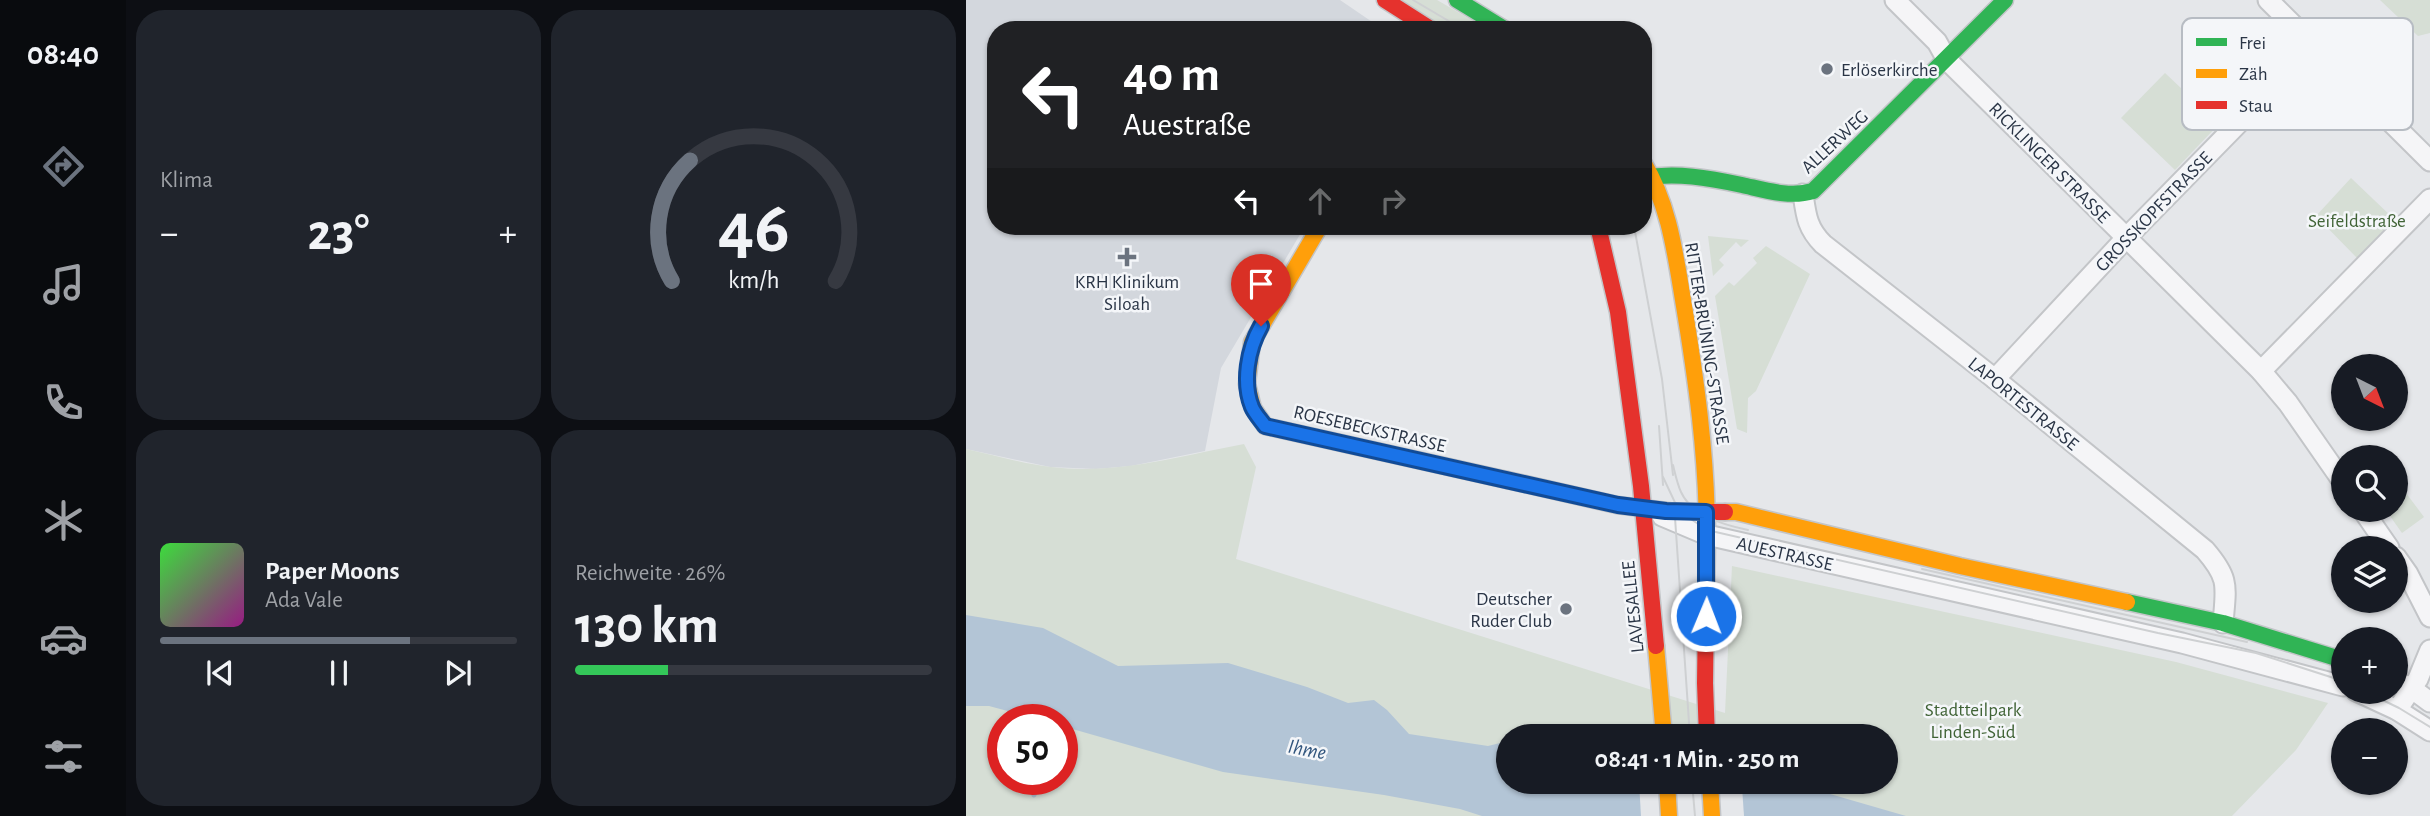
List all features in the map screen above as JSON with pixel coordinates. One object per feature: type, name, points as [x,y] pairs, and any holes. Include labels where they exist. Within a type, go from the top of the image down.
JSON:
[{"type":"street","points":[[1385,0],[1418,21]]},
{"type":"street","name":"RICKLINGER STRASSE","points":[[1895,0],[1937,42],[1947,60],[2261,371],[2288,403],[2331,465]]},
{"type":"street","name":"ALLERWEG","points":[[1652,173],[1787,194],[1813,191],[2005,0]]},
{"type":"street","points":[[2268,0],[2286,18]]},
{"type":"street","points":[[1460,1],[1492,21]]},
{"type":"street","name":"GROSSKOPFSTRASSE","points":[[1995,379],[2126,238],[2232,130]]},
{"type":"street","points":[[2399,130],[2430,161]]},
{"type":"street","name":"RITTER-BRÜNING-STRASSE","points":[[1652,181],[1660,192],[1667,218],[1685,309],[1703,448],[1707,535]]},
{"type":"street","name":"LAPORTESTRASSE","points":[[1803,194],[1807,223],[1818,238],[2205,550],[2220,568],[2226,587],[2223,623]]},
{"type":"street","points":[[2261,371],[2430,199]]},
{"type":"street","name":"ROESEBECKSTRASSE","points":[[1315,235],[1252,342],[1247,384],[1253,408],[1265,426],[1643,509]]},
{"type":"street","points":[[1600,235],[1618,312],[1643,509]]},
{"type":"street","name":"AUESTRASSE","points":[[1643,509],[1736,512],[1960,566],[2223,623],[2331,656]]},
{"type":"street","name":"AUESTRASSE","points":[[1643,509],[1707,535],[2194,646],[2331,683]]},
{"type":"street","name":"LAVESALLEE","points":[[1643,509],[1663,724]]},
{"type":"street","points":[[1706,724],[1707,535]]},
{"type":"street","points":[[2408,574],[2430,617]]},
{"type":"street","points":[[2408,679],[2430,650]]},
{"type":"street","points":[[2408,688],[2430,702]]},
{"type":"street","points":[[2384,704],[2430,731]]},
{"type":"street","points":[[2397,710],[2398,704]]},
{"type":"street","points":[[1668,794],[1669,816]]},
{"type":"street","points":[[1711,794],[1712,816]]},
{"type":"shaded area","name":"KRH Klinikum Siloah","points":[[966,0],[1340,0],[1371,21],[987,21],[987,235],[1300,235],[1221,368],[1205,451],[1131,466],[1096,469],[1050,467],[966,449]]},
{"type":"green space","points":[[1399,0],[1437,0],[1473,21],[1435,21]]},
{"type":"green space","points":[[2380,0],[2430,0],[2430,33],[2418,36],[2413,31],[2413,18],[2399,18]]},
{"type":"green space","points":[[2165,73],[2182,89],[2182,130],[2213,130],[2175,170],[2121,118]]},
{"type":"green space","name":"Seifeldstraße","points":[[2351,178],[2394,219],[2357,258],[2316,216]]},
{"type":"green space","points":[[1708,236],[1749,240],[1741,247],[1736,242],[1719,260],[1724,265],[1713,276]]},
{"type":"green space","points":[[1766,246],[1810,274],[1756,391],[1748,398],[1747,433],[1737,429],[1715,296],[1729,282],[1734,286],[1757,263],[1753,258]]},
{"type":"green space","name":"Stadtteilpark Linden-Süd","points":[[1244,444],[1256,467],[1236,559],[1725,713],[1732,566],[2176,662],[2328,703],[2296,750],[2232,816],[966,816],[966,449],[1030,464],[1075,469],[1172,459]]},
{"type":"green space","points":[[2408,496],[2424,517],[2402,533],[2394,522],[2408,522]]},
{"type":"water","name":"Ihme","points":[[966,615],[1043,628],[1118,666],[1228,663],[1307,687],[1348,703],[1374,700],[1409,734],[1488,746],[1496,744],[1496,794],[1830,794],[1906,816],[1482,816],[1460,809],[1384,795],[1223,772],[1078,731],[1078,704],[966,706]]},
{"type":"pier","points":[[1640,794],[1742,794],[1744,816],[1641,816]]},
{"type":"tram line","points":[[1413,0],[1449,21]]},
{"type":"tram line","points":[[1636,235],[1662,379],[1673,475]]},
{"type":"tram line","points":[[1659,426],[1663,485]]},
{"type":"tram line","points":[[1673,465],[1681,492],[1693,507],[1719,522],[1748,530]]},
{"type":"tram line","points":[[1663,477],[1679,511],[1707,530],[2256,653],[2331,677]]},
{"type":"tram line","points":[[1674,503],[1689,724]]},
{"type":"tram line","points":[[1922,569],[2247,642]]},
{"type":"tram line","points":[[2391,704],[2430,727]]},
{"type":"tram line","points":[[1693,794],[1695,816]]},
{"type":"traffic: fast","points":[[1457,0],[1491,21]]},
{"type":"traffic: fast","points":[[1652,177],[1692,177],[1795,194],[1813,191],[2005,0]]},
{"type":"traffic: fast","points":[[2127,602],[2223,623],[2331,656]]},
{"type":"traffic: slow","points":[[1652,178],[1670,229],[1692,359],[1700,417],[1707,535]]},
{"type":"traffic: slow","points":[[1315,235],[1252,342],[1247,384],[1253,408],[1265,426],[1507,480]]},
{"type":"traffic: slow","points":[[1725,512],[1736,512],[1960,566],[2127,602]]},
{"type":"traffic: slow","points":[[1656,646],[1663,724]]},
{"type":"traffic: slow","points":[[1668,794],[1669,816]]},
{"type":"traffic: slow","points":[[1711,794],[1712,816]]},
{"type":"traffic: jam","points":[[1385,0],[1418,21]]},
{"type":"traffic: jam","points":[[1600,235],[1618,312],[1641,486],[1656,646]]},
{"type":"traffic: jam","points":[[1507,480],[1617,505],[1675,512],[1725,512]]},
{"type":"traffic: jam","points":[[1707,535],[1707,724]]},
{"type":"place","name":"Erlöserkirche","points":[[1827,69]]},
{"type":"place","name":"KRH Klinikum Siloah","points":[[1127,257]]},
{"type":"place","name":"Deutscher Ruder Club","points":[[1566,609]]},
{"type":"route","points":[[1261,326],[1252,342],[1247,384],[1253,408],[1265,426],[1618,505],[1666,511],[1706,512],[1706,616]]}]
